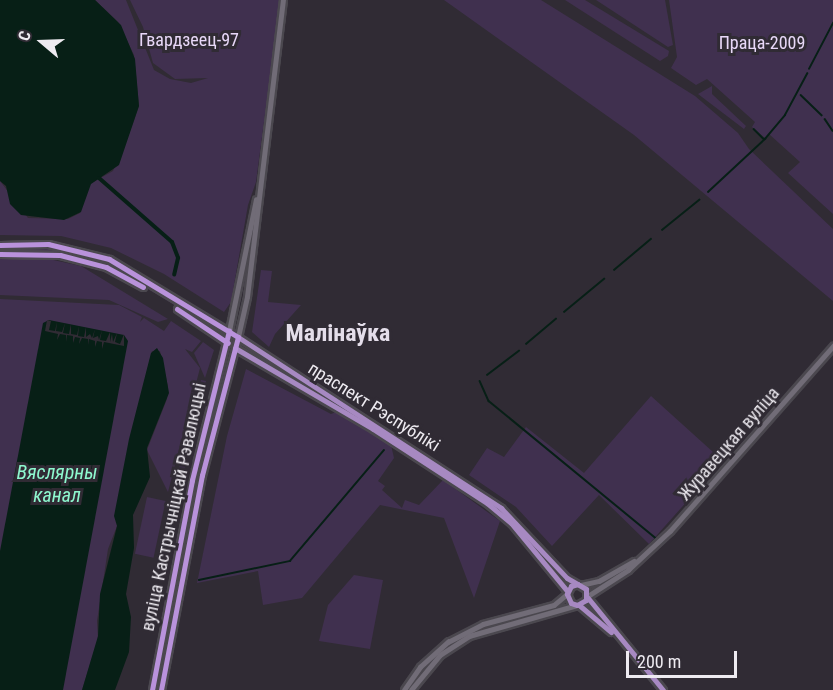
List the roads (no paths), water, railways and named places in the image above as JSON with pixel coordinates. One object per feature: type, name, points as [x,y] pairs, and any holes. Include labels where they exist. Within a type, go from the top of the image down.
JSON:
[{"type":"highway","name":"праспект Рэспублікі","points":[[0,245],[58,245],[109,259],[238,337]]},
{"type":"highway","points":[[0,254],[38,253],[81,260],[106,267],[143,287]]},
{"type":"highway","name":"праспект Рэспублікі","points":[[177,309],[235,348]]},
{"type":"highway","name":"вуліца Кастрычніцкай Рэвалюцыі","points":[[152,690],[200,441],[229,332]]},
{"type":"highway","name":"вуліца Кастрычніцкай Рэвалюцыі","points":[[161,690],[202,475],[238,337]]},
{"type":"highway","points":[[170,591],[179,592]]},
{"type":"highway","points":[[167,608],[176,610]]},
{"type":"main road","name":"праспект Рэспублікі","points":[[238,337],[501,508],[563,574],[580,585],[619,639]]},
{"type":"main road","name":"праспект Рэспублікі","points":[[235,348],[374,429],[487,503],[511,523],[567,593],[571,603],[578,605],[619,639]]},
{"type":"main road","points":[[567,593],[580,585]]},
{"type":"main road","points":[[578,605],[588,597]]},
{"type":"main road","points":[[619,639],[663,690]]},
{"type":"street","points":[[238,337],[247,297],[283,0]]},
{"type":"street","points":[[229,332],[259,188]]},
{"type":"street","name":"Журавецкая вуліца","points":[[588,597],[642,557],[683,518],[833,346]]},
{"type":"street","name":"Журавецкая вуліца","points":[[580,585],[599,581],[642,557]]},
{"type":"street","points":[[404,690],[420,667],[448,642],[483,624],[556,604],[567,593]]},
{"type":"street","points":[[411,690],[436,659],[469,636],[578,605]]},
{"type":"water","points":[[0,0],[95,0],[121,25],[135,59],[139,106],[119,165],[91,184],[81,212],[64,220],[21,215],[10,204],[6,186],[0,181]]},
{"type":"water","name":"Вяслярны канал","points":[[49,320],[124,335],[128,341],[63,690],[0,690],[0,551],[43,323]]},
{"type":"water","points":[[157,348],[163,358],[169,393],[147,448],[150,477],[133,515],[134,548],[126,594],[131,617],[129,652],[115,690],[82,690],[98,636],[100,594],[117,526],[114,516],[129,439],[151,353]]},
{"type":"waterway","points":[[809,69],[833,23]]},
{"type":"waterway","points":[[708,192],[765,139],[785,115],[807,74]]},
{"type":"waterway","points":[[801,95],[822,115]]},
{"type":"waterway","points":[[825,119],[833,131]]},
{"type":"waterway","points":[[754,129],[764,139]]},
{"type":"waterway","points":[[99,178],[172,242],[178,258],[174,275]]},
{"type":"waterway","points":[[662,230],[699,200]]},
{"type":"waterway","points":[[614,270],[651,239]]},
{"type":"waterway","points":[[564,312],[604,279]]},
{"type":"waterway","points":[[526,344],[556,319]]},
{"type":"waterway","points":[[487,375],[519,351]]},
{"type":"waterway","points":[[480,381],[489,401],[657,539]]},
{"type":"waterway","points":[[199,580],[290,561],[384,450]]},
{"type":"district","name":"Малінаўка","points":[[338,334]]},
{"type":"park label","name":"Гвардзеец-97","points":[[189,40]]},
{"type":"park label","name":"Праца-2009","points":[[762,43]]}]
